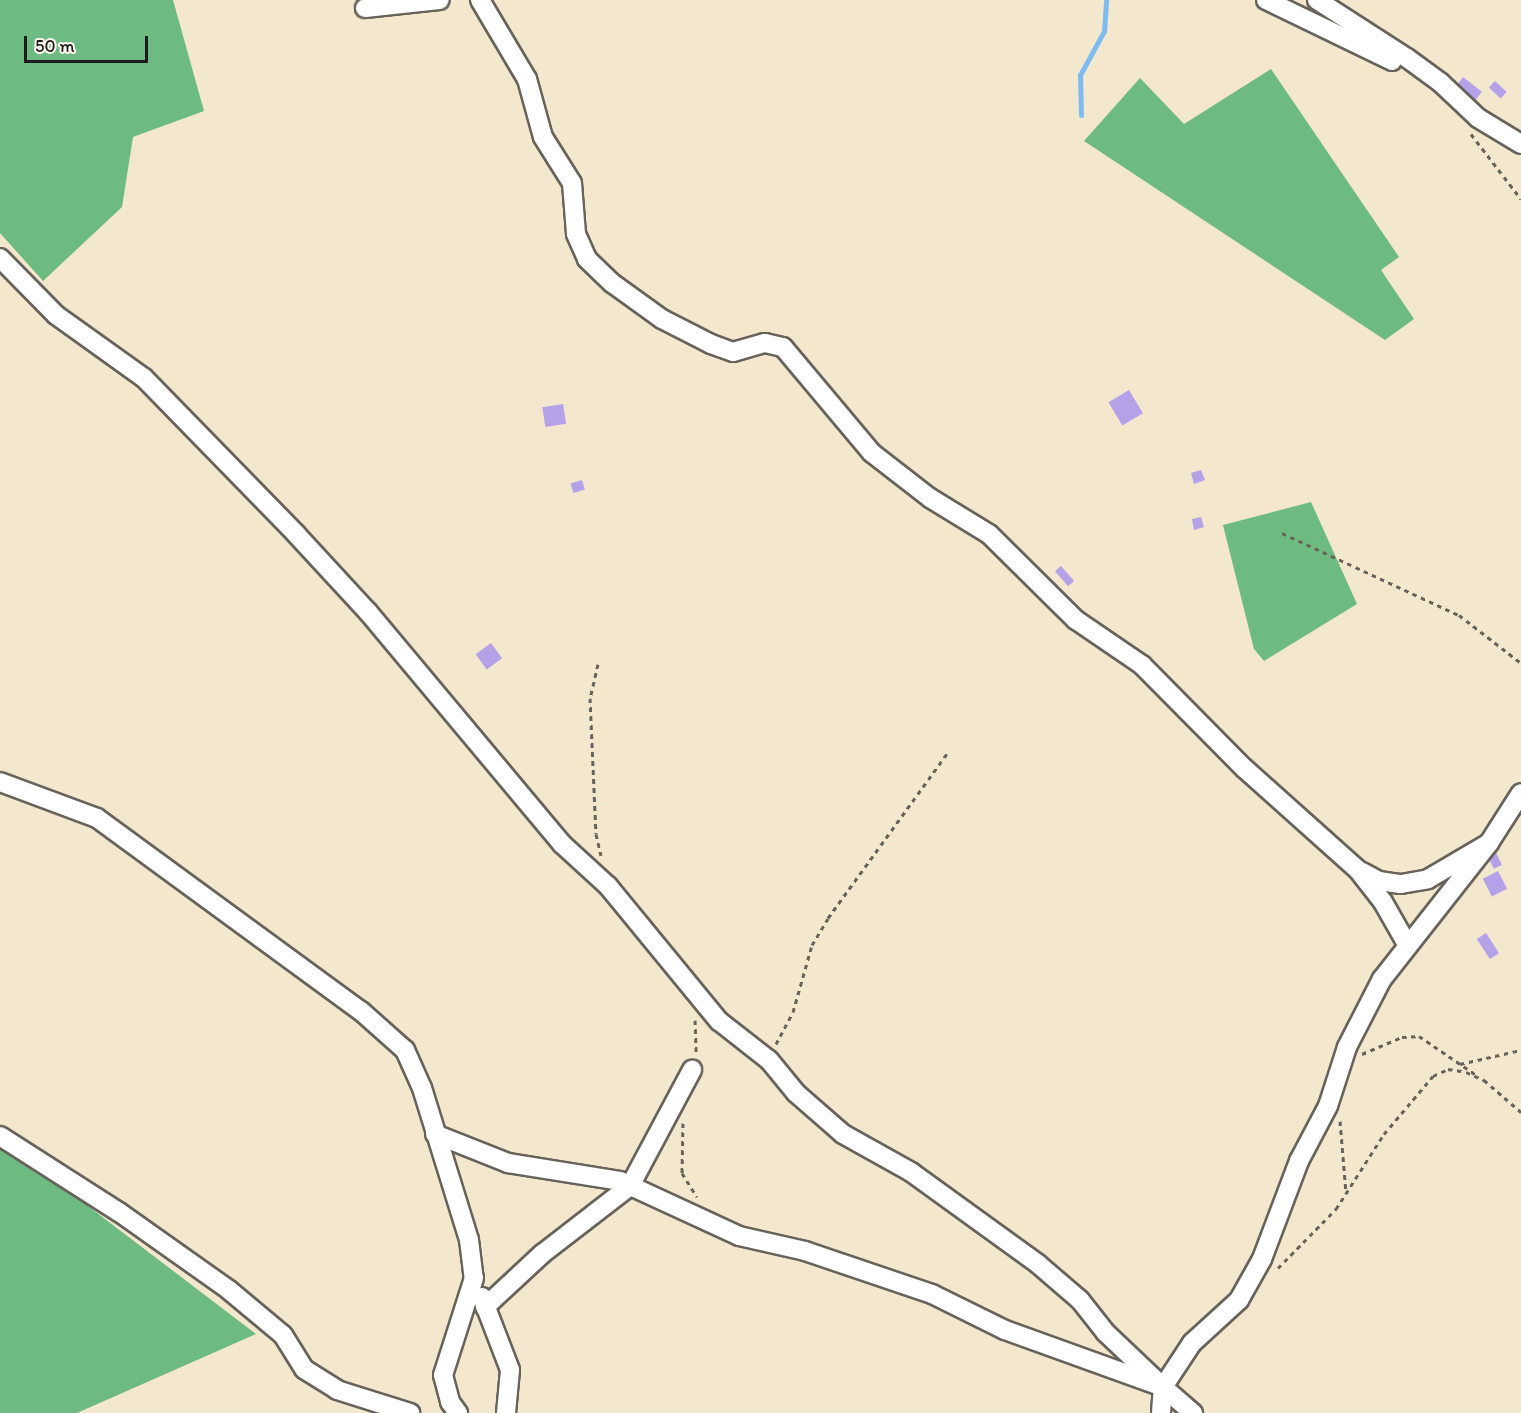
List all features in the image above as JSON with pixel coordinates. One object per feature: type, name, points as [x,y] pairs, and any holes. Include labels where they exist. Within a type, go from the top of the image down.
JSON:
[{"type":"street","points":[[365,8],[440,0]]},
{"type":"street","points":[[480,0],[527,79],[543,137],[572,183],[576,234],[588,259],[612,283],[662,319],[711,344],[733,352],[765,343],[783,347],[872,453],[930,498],[989,534],[1076,620],[1142,665],[1244,768],[1358,870],[1383,902],[1407,944]]},
{"type":"street","points":[[1266,0],[1366,46],[1434,85],[1441,82]]},
{"type":"street","points":[[1317,0],[1441,82],[1478,118],[1521,144]]},
{"type":"street","points":[[0,258],[56,315],[144,378],[296,534],[368,612],[562,844],[608,886],[719,1020],[769,1060],[796,1093],[843,1134],[911,1172],[1038,1264],[1080,1300],[1106,1333],[1193,1413]]},
{"type":"street","points":[[0,782],[97,818],[361,1011],[405,1050],[412,1063],[469,1240],[474,1278],[510,1370],[506,1413]]},
{"type":"street","points":[[1161,1413],[1163,1387],[1192,1342],[1239,1300],[1256,1269],[1299,1161],[1328,1106],[1347,1047],[1382,980],[1407,944],[1489,843],[1521,793]]},
{"type":"street","points":[[1358,870],[1379,881],[1401,885],[1428,879],[1489,843]]},
{"type":"street","points":[[485,1307],[542,1254],[630,1186],[692,1070]]},
{"type":"street","points":[[435,1134],[488,1158],[620,1181],[739,1236],[805,1251],[932,1294],[1005,1330],[1163,1387]]},
{"type":"street","points":[[0,1136],[119,1212],[229,1290],[283,1335],[304,1369],[338,1390],[411,1413]]},
{"type":"street","points":[[458,1413],[450,1402],[443,1375],[474,1278]]},
{"type":"path","points":[[1478,118],[1469,130],[1474,141],[1521,198]]},
{"type":"path","points":[[1282,533],[1459,615],[1521,663]]},
{"type":"path","points":[[598,664],[590,698],[596,834],[608,886]]},
{"type":"path","points":[[769,1060],[793,1012],[812,945],[828,918],[948,752]]},
{"type":"path","points":[[692,1070],[697,1052],[694,989]]},
{"type":"path","points":[[1354,1062],[1382,1043],[1419,1036],[1484,1080],[1521,1112]]},
{"type":"path","points":[[1460,1064],[1521,1050]]},
{"type":"path","points":[[1275,1270],[1336,1209],[1384,1134],[1433,1076],[1448,1069],[1484,1080]]},
{"type":"path","points":[[684,1111],[682,1173],[698,1198]]},
{"type":"path","points":[[1340,1116],[1346,1194]]},
{"type":"green space","points":[[0,0],[173,0],[204,111],[133,137],[122,207],[43,281],[0,233]]},
{"type":"green space","points":[[1271,69],[1399,257],[1381,270],[1414,319],[1385,340],[1084,141],[1140,78],[1184,124]]},
{"type":"green space","points":[[1311,502],[1357,604],[1264,661],[1254,649],[1223,525]]},
{"type":"green space","points":[[0,1139],[256,1334],[77,1413],[0,1413]]},
{"type":"building","points":[[1463,77],[1482,92],[1475,100],[1456,86]]},
{"type":"building","points":[[1495,81],[1507,92],[1501,98],[1489,88]]},
{"type":"building","points":[[1129,390],[1143,413],[1122,426],[1108,402]]},
{"type":"building","points":[[563,404],[566,424],[545,427],[542,407]]},
{"type":"building","points":[[1201,470],[1205,480],[1194,484],[1191,473]]},
{"type":"building","points":[[582,480],[585,490],[573,493],[571,484]]},
{"type":"building","points":[[1201,517],[1204,527],[1194,530],[1192,519]]},
{"type":"building","points":[[1061,566],[1074,581],[1068,586],[1055,571]]},
{"type":"building","points":[[491,643],[502,658],[487,670],[476,654]]},
{"type":"building","points":[[1493,846],[1502,865],[1494,869],[1485,850]]},
{"type":"building","points":[[1498,871],[1507,889],[1492,897],[1483,879]]},
{"type":"building","points":[[1486,933],[1499,953],[1490,959],[1477,939]]},
{"type":"waterway","points":[[1081,115],[1080,75],[1104,31],[1106,0]]}]
